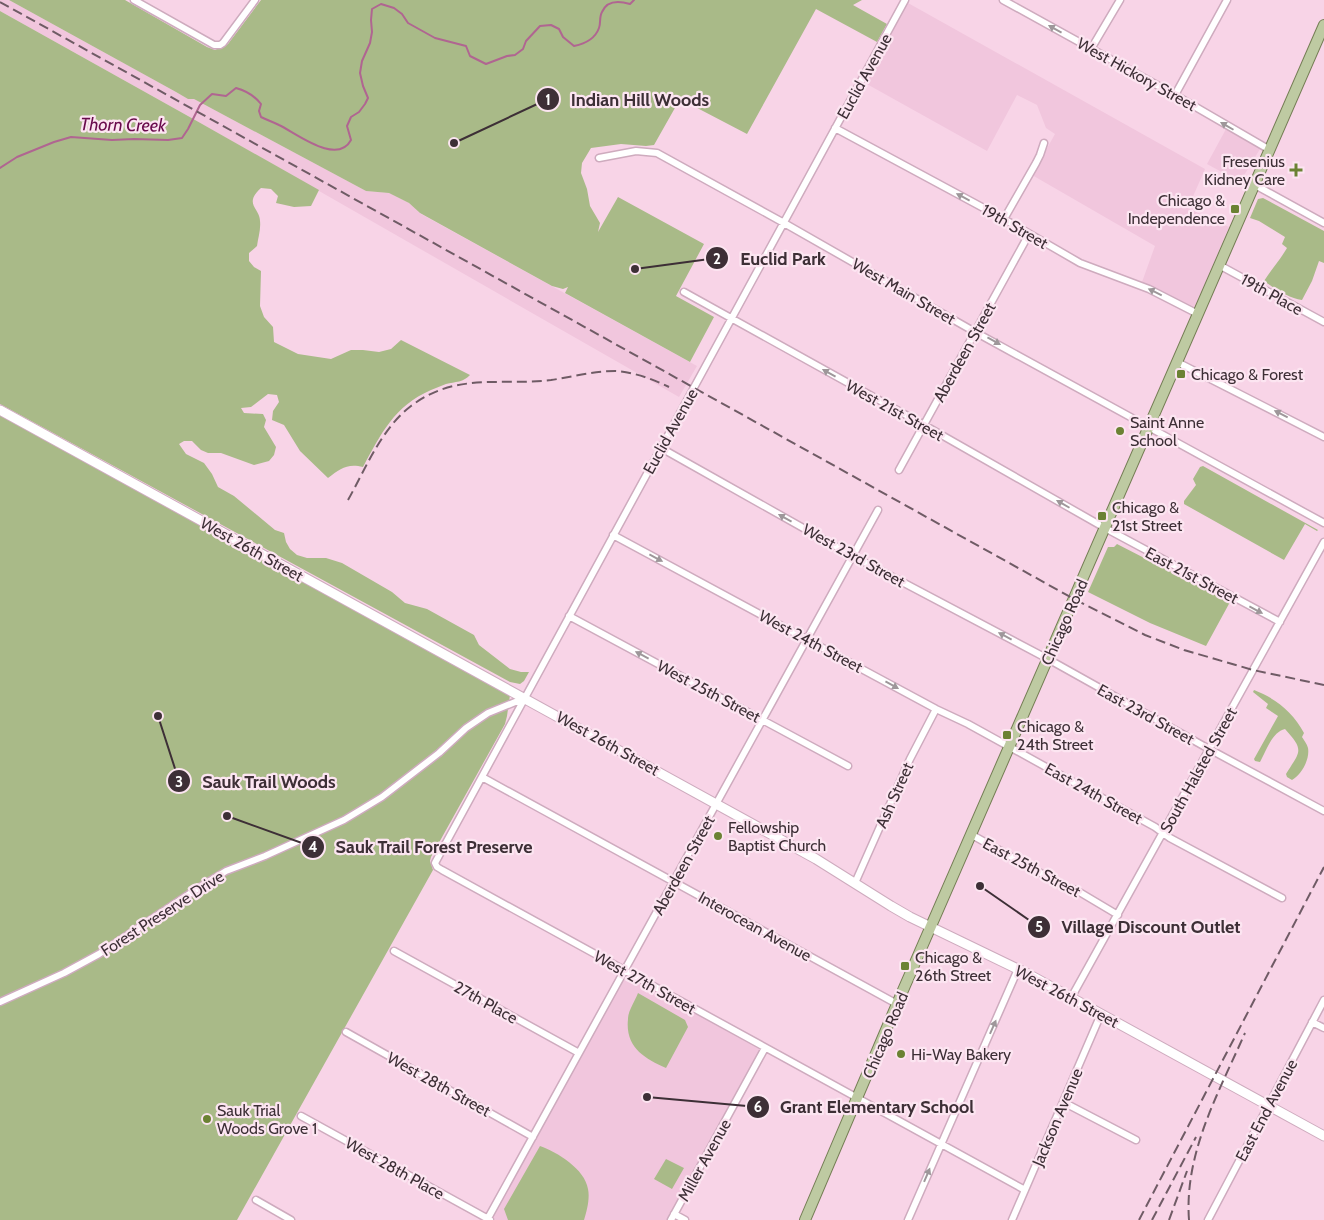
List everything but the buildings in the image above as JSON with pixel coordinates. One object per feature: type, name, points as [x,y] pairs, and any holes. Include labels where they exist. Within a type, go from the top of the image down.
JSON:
[{"type":"main road","name":"Chicago Road","points":[[805,1220],[1324,25]]},
{"type":"street","points":[[134,0],[214,45],[223,43],[255,0]]},
{"type":"street","name":"Euclid Avenue","points":[[435,863],[905,0]]},
{"type":"street","name":"West Hickory Street","points":[[1003,0],[1011,2],[1270,150]]},
{"type":"street","points":[[1091,49],[1120,0]]},
{"type":"street","points":[[1175,95],[1227,0]]},
{"type":"street","name":"19th Street","points":[[835,128],[1004,219],[1080,263],[1149,289],[1198,314]]},
{"type":"street","points":[[1004,219],[1040,155],[1044,143]]},
{"type":"street","name":"West Main Street","points":[[600,158],[636,151],[657,153],[975,332],[1324,523]]},
{"type":"street","points":[[1255,185],[1324,223]]},
{"type":"street","name":"Aberdeen Street","points":[[899,470],[1029,234]]},
{"type":"street","name":"19th Place","points":[[1220,265],[1324,322]]},
{"type":"street","name":"West 21st Street","points":[[684,292],[1105,528]]},
{"type":"street","points":[[1177,362],[1324,437]]},
{"type":"street","name":"West 26th Street","points":[[0,410],[822,862],[891,906],[1018,969],[1324,1136]]},
{"type":"street","name":"West 23rd Street","points":[[660,448],[853,556],[1048,659]]},
{"type":"street","name":"Aberdeen Street","points":[[488,1220],[878,510]]},
{"type":"street","name":"East 21st Street","points":[[1105,528],[1280,622]]},
{"type":"street","name":"West 24th Street","points":[[613,535],[1010,747]]},
{"type":"street","name":"South Halsted Street","points":[[1071,998],[1324,542]]},
{"type":"street","name":"West 25th Street","points":[[569,616],[848,766]]},
{"type":"street","name":"East 23rd Street","points":[[1048,659],[1324,811]]},
{"type":"street","name":"Forest Preserve Drive","points":[[0,1002],[64,973],[99,954],[200,887],[226,872],[344,820],[382,797],[439,753],[466,728],[488,713],[525,698]]},
{"type":"street","name":"Ash Street","points":[[856,883],[910,759],[936,709]]},
{"type":"street","name":"East 24th Street","points":[[1010,747],[1146,822],[1170,838],[1282,898]]},
{"type":"street","name":"Interocean Avenue","points":[[482,776],[898,1004]]},
{"type":"street","name":"East 25th Street","points":[[972,835],[1118,914]]},
{"type":"street","name":"West 27th Street","points":[[435,863],[442,870],[1025,1190]]},
{"type":"street","name":"27th Place","points":[[394,951],[579,1053]]},
{"type":"street","points":[[908,1220],[1018,969]]},
{"type":"street","name":"East End Avenue","points":[[1208,1220],[1324,1000]]},
{"type":"street","name":"Jackson Avenue","points":[[1012,1220],[1101,1014]]},
{"type":"street","points":[[1312,1022],[1324,1028]]},
{"type":"street","name":"West 28th Street","points":[[346,1032],[533,1137]]},
{"type":"street","name":"Miller Avenue","points":[[672,1217],[765,1048]]},
{"type":"street","points":[[1063,1102],[1136,1140]]},
{"type":"street","name":"West 28th Place","points":[[301,1116],[488,1220]]},
{"type":"street","points":[[256,1200],[291,1220]]},
{"type":"street","points":[[672,1217],[685,1220]]},
{"type":"shaded area","points":[[0,0],[9,0],[188,99],[194,99],[366,191],[389,193],[409,203],[421,214],[697,366],[679,397],[188,116],[0,11]]},
{"type":"shaded area","points":[[908,3],[1205,169],[1188,208],[1229,227],[1195,307],[1142,282],[1155,246],[1032,175],[1055,134],[1046,128],[1037,105],[1017,95],[987,151],[865,83]]},
{"type":"shaded area","points":[[1226,129],[1260,149],[1240,182],[1207,164]]},
{"type":"shaded area","points":[[626,975],[760,1049],[667,1220],[496,1220],[492,1218]]},
{"type":"green space","points":[[9,0],[125,0],[215,50],[228,44],[261,0],[862,0],[853,5],[887,24],[877,42],[816,9],[747,134],[680,99],[654,145],[621,144],[591,148],[582,163],[581,173],[587,189],[590,206],[600,223],[598,232],[618,197],[704,244],[676,296],[714,317],[690,362],[565,293],[568,287],[563,289],[552,286],[420,213],[409,203],[389,193],[366,191],[194,99],[188,99]]},
{"type":"green space","points":[[0,11],[319,190],[311,206],[294,207],[276,203],[278,196],[271,189],[261,188],[253,198],[260,227],[257,246],[249,253],[249,261],[261,271],[260,306],[264,317],[273,327],[274,342],[298,354],[331,359],[351,350],[379,352],[391,349],[401,340],[470,375],[462,380],[431,390],[407,404],[383,432],[363,467],[348,466],[328,478],[300,451],[284,425],[272,420],[273,411],[279,402],[277,395],[268,394],[251,407],[241,408],[244,413],[263,414],[266,420],[264,427],[276,447],[274,455],[269,461],[254,465],[221,453],[208,453],[201,450],[192,441],[184,441],[179,444],[186,454],[204,463],[218,487],[234,496],[275,530],[284,533],[290,549],[297,555],[307,558],[326,558],[342,563],[392,592],[405,603],[427,609],[474,635],[479,645],[510,669],[529,672],[524,681],[520,684],[510,682],[0,404]]},
{"type":"green space","points":[[1263,198],[1324,231],[1324,263],[1319,261],[1312,281],[1302,300],[1277,290],[1264,281],[1287,248],[1282,244],[1285,237],[1259,221],[1250,218],[1258,199]]},
{"type":"green space","points":[[0,414],[510,695],[505,724],[431,857],[430,861],[433,870],[237,1220],[0,1220]]},
{"type":"green space","points":[[1203,466],[1318,530],[1305,524],[1284,560],[1184,504],[1184,501],[1196,485],[1193,479],[1200,467]]},
{"type":"green space","points":[[1117,544],[1230,602],[1206,646],[1150,623],[1088,592],[1108,547],[1114,547]]},
{"type":"green space","points":[[1254,690],[1269,697],[1289,712],[1304,733],[1302,737],[1308,748],[1308,757],[1302,770],[1292,780],[1286,774],[1297,755],[1298,747],[1285,729],[1276,734],[1260,762],[1254,759],[1278,716],[1266,708],[1268,704],[1253,692]]},
{"type":"green space","points":[[638,993],[685,1020],[688,1027],[666,1068],[650,1060],[638,1050],[630,1037],[628,1016]]},
{"type":"green space","points":[[540,1146],[562,1157],[582,1175],[586,1182],[589,1196],[584,1220],[508,1220],[504,1209]]},
{"type":"green space","points":[[666,1159],[684,1168],[672,1189],[654,1179]]},
{"type":"waterway","name":"Thorn Creek","points":[[0,168],[17,157],[71,137],[112,140],[168,140],[182,138],[200,105],[212,94],[226,96],[236,88],[244,90],[261,104],[259,111],[261,117],[316,145],[336,150],[345,147],[351,140],[347,126],[351,117],[359,112],[368,98],[360,73],[362,61],[370,43],[372,9],[381,4],[394,8],[402,14],[408,23],[435,38],[466,46],[470,56],[486,64],[515,55],[523,49],[526,41],[540,26],[551,25],[559,29],[563,37],[574,46],[585,42],[597,32],[600,26],[601,14],[607,5],[618,2],[630,4],[634,0]]},
{"type":"railway","points":[[0,2],[1074,599],[1145,635],[1184,650],[1253,670],[1324,685]]},
{"type":"railway","points":[[348,500],[375,450],[400,415],[428,395],[445,388],[479,382],[551,380],[607,371],[643,376],[669,387]]},
{"type":"railway","points":[[1139,1220],[1324,867]]},
{"type":"railway","points":[[1189,1220],[1189,1195],[1198,1147],[1205,1124],[1245,1033]]},
{"type":"railway","points":[[1152,1220],[1196,1137]]},
{"type":"railway","points":[[1169,1220],[1187,1171]]},
{"type":"place","name":"Indian Hill Woods","points":[[454,143]]},
{"type":"place","name":"Fresenius Kidney Care","points":[[1296,170]]},
{"type":"place","name":"Chicago & Independence","points":[[1235,209]]},
{"type":"place","name":"Euclid Park","points":[[635,269]]},
{"type":"place","name":"Chicago & Forest","points":[[1181,374]]},
{"type":"place","name":"Saint Anne School","points":[[1120,431]]},
{"type":"place","name":"Chicago & 21st Street","points":[[1102,516]]},
{"type":"place","name":"Sauk Trail Woods","points":[[158,716]]},
{"type":"place","name":"Chicago & 24th Street","points":[[1007,735]]},
{"type":"place","name":"Sauk Trail Forest Preserve","points":[[227,816]]},
{"type":"place","name":"Fellowship Baptist Church","points":[[718,836]]},
{"type":"place","name":"Village Discount Outlet","points":[[980,886]]},
{"type":"place","name":"Chicago & 26th Street","points":[[905,966]]},
{"type":"place","name":"Hi-Way Bakery","points":[[901,1054]]},
{"type":"place","name":"Grant Elementary School","points":[[647,1097]]},
{"type":"place","name":"Sauk Trial Woods Grove 1","points":[[207,1119]]}]
